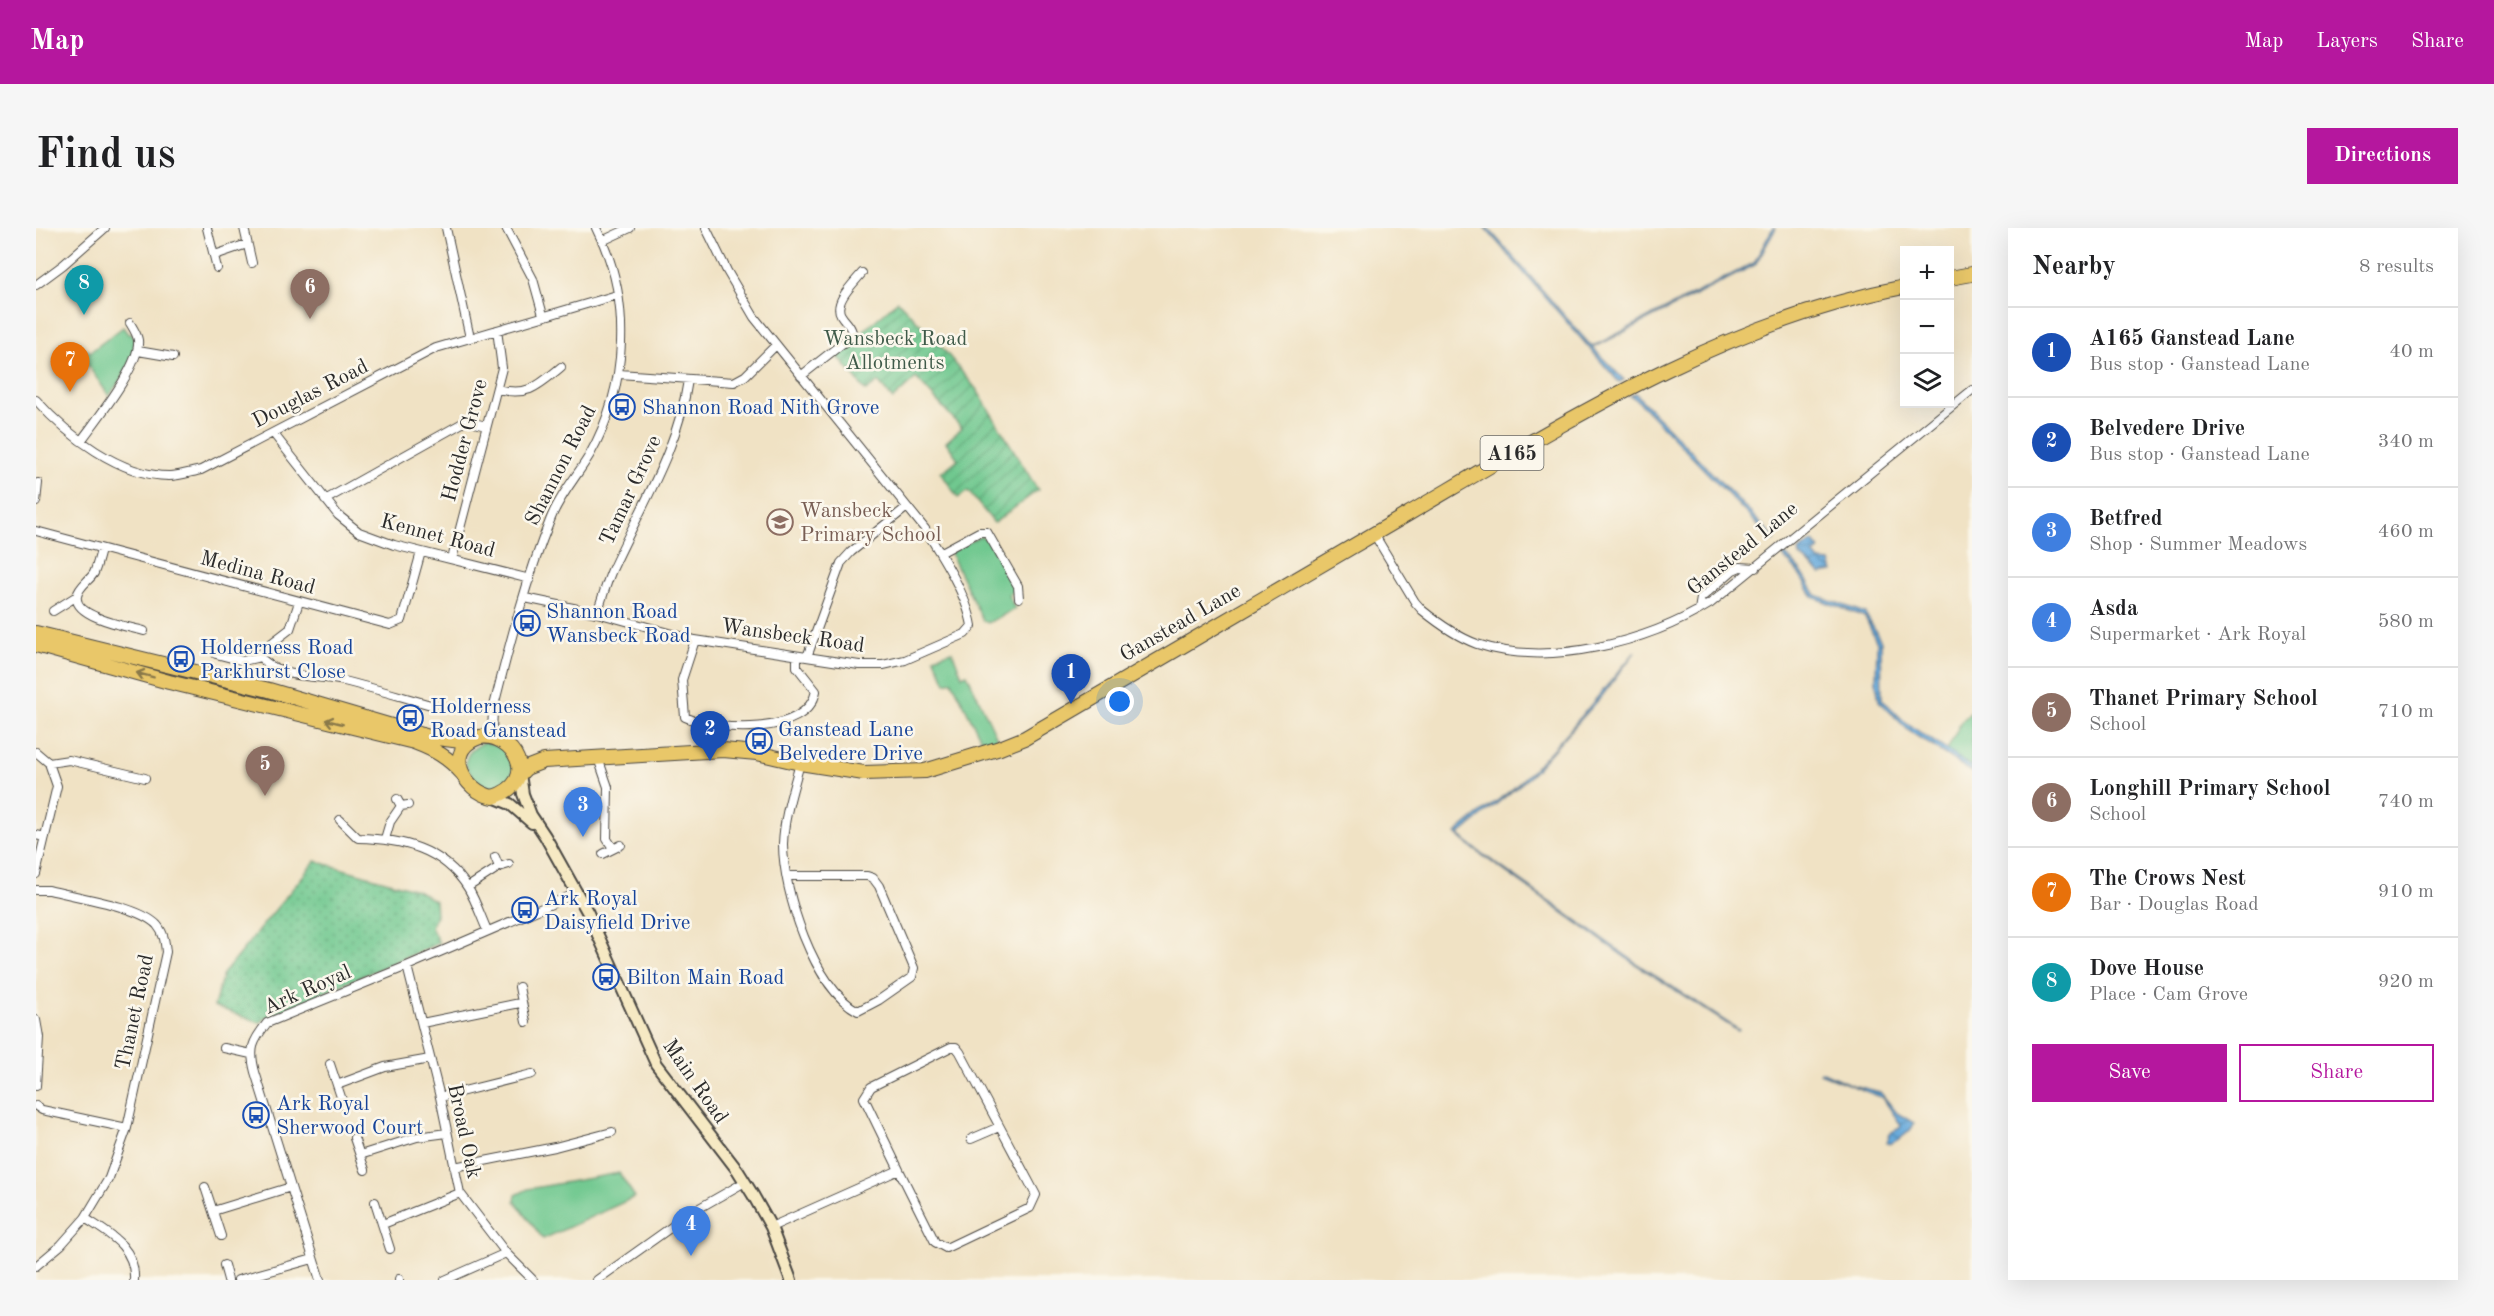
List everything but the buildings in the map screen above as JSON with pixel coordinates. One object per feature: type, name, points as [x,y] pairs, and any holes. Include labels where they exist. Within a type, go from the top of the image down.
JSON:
[{"type":"highway","points":[[1954,277],[1972,274]]},
{"type":"highway","name":"Ganstead Lane","points":[[520,774],[526,768],[544,761],[723,750],[757,753],[800,763],[864,773],[925,771],[1000,748],[1025,738],[1594,406],[1674,365],[1779,321],[1900,287]]},
{"type":"highway","name":"A165","points":[[36,633],[269,690],[429,737],[470,741],[485,736],[505,745]]},
{"type":"highway","points":[[36,645],[169,682],[414,742],[440,752],[451,760],[480,793],[493,797]]},
{"type":"highway","points":[[463,774],[459,757],[470,741]]},
{"type":"highway","points":[[505,745],[518,761],[520,774]]},
{"type":"highway","name":"Ganstead Lane","points":[[505,745],[544,761]]},
{"type":"highway","name":"A165","points":[[493,797],[508,790],[520,774]]},
{"type":"main road","name":"Main Road","points":[[520,774],[522,790],[528,806],[577,893],[656,1064],[746,1182],[771,1227],[792,1280]]},
{"type":"main road","name":"Main Road","points":[[493,797],[510,804],[545,836]]},
{"type":"street","points":[[36,283],[63,265],[105,228]]},
{"type":"street","points":[[207,228],[217,268]]},
{"type":"street","points":[[244,228],[252,263]]},
{"type":"street","points":[[446,228],[470,338]]},
{"type":"street","points":[[506,228],[533,279],[543,315]]},
{"type":"street","name":"Shannon Road","points":[[470,741],[492,716],[530,579],[552,514],[589,456],[613,400],[619,374],[621,317],[612,270],[596,228]]},
{"type":"street","points":[[602,241],[630,228]]},
{"type":"street","name":"Wansbeck Road","points":[[525,598],[597,613],[695,640],[859,664],[884,665],[905,660],[966,634],[972,626],[970,613],[925,529],[754,317],[727,271],[706,228]]},
{"type":"street","points":[[215,255],[247,244]]},
{"type":"street","points":[[801,376],[848,339],[852,332],[851,327],[838,308],[862,273]]},
{"type":"street","name":"Douglas Road","points":[[36,400],[81,441],[112,460],[150,474],[171,476],[201,470],[436,348],[617,295]]},
{"type":"street","points":[[81,441],[118,388],[138,351],[138,338],[130,323]]},
{"type":"street","name":"Hodder Grove","points":[[452,559],[502,368],[497,330]]},
{"type":"street","points":[[619,374],[734,382],[745,376],[776,345]]},
{"type":"street","points":[[138,351],[173,357]]},
{"type":"street","points":[[497,389],[513,393],[528,391],[561,367]]},
{"type":"street","name":"Tamar Grove","points":[[597,613],[611,572],[674,442],[688,380]]},
{"type":"street","name":"Ganstead Lane","points":[[1374,534],[1422,610],[1474,643],[1520,653],[1560,653],[1598,646],[1640,635],[1678,621],[1699,610],[1756,568],[1852,486],[1972,390]]},
{"type":"street","points":[[325,500],[466,421],[486,426]]},
{"type":"street","name":"Kennet Road","points":[[273,433],[338,515],[359,532],[421,552],[530,579]]},
{"type":"street","points":[[36,502],[38,483]]},
{"type":"street","points":[[807,657],[841,563],[851,552],[907,507]]},
{"type":"street","name":"Medina Road","points":[[36,531],[390,625],[402,620],[421,552]]},
{"type":"street","points":[[940,554],[979,532],[987,532],[1018,586],[1019,598]]},
{"type":"street","points":[[101,550],[94,573],[77,596],[77,605],[82,610],[140,632]]},
{"type":"street","points":[[1699,610],[1701,598],[1733,570],[1746,566],[1756,568]]},
{"type":"street","points":[[53,611],[77,596]]},
{"type":"street","points":[[260,657],[264,649],[290,629],[299,602]]},
{"type":"street","points":[[695,640],[682,680],[685,717],[695,721],[747,727],[793,720],[814,701],[816,691],[797,667],[797,656]]},
{"type":"street","points":[[216,654],[243,661],[260,657]]},
{"type":"street","points":[[260,657],[268,665],[307,678],[342,680],[419,705],[431,705]]},
{"type":"street","points":[[492,716],[492,732],[505,745]]},
{"type":"street","points":[[36,752],[49,763],[57,786],[36,874]]},
{"type":"street","points":[[598,758],[608,787],[608,839],[617,847],[603,854]]},
{"type":"street","points":[[49,763],[69,760],[145,778]]},
{"type":"street","points":[[788,876],[867,876],[873,878],[879,886],[914,968],[912,977],[879,1000],[858,1011],[845,1005],[816,966],[797,919],[788,876],[783,846],[786,813],[800,763]]},
{"type":"street","points":[[385,839],[390,822],[402,803]]},
{"type":"street","points":[[340,820],[358,838],[409,843],[433,854],[468,887],[488,930]]},
{"type":"street","points":[[36,835],[45,837]]},
{"type":"street","points":[[495,857],[499,867]]},
{"type":"street","points":[[468,887],[499,867],[509,864]]},
{"type":"street","name":"Thanet Road","points":[[36,890],[49,890],[142,914],[157,925],[163,934],[166,952],[127,1128],[110,1178],[85,1218],[61,1245],[36,1266]]},
{"type":"street","name":"Ark Royal","points":[[251,1054],[255,1038],[267,1023],[577,893]]},
{"type":"street","name":"Broad Oak","points":[[407,966],[440,1098],[460,1193],[506,1253],[533,1280]]},
{"type":"street","points":[[519,987],[520,1003],[526,1022]]},
{"type":"street","points":[[422,1023],[520,1003]]},
{"type":"street","points":[[36,1020],[39,1037],[36,1086]]},
{"type":"street","points":[[951,1047],[956,1047],[1036,1195],[1030,1208],[946,1248],[935,1242],[899,1170],[864,1098],[871,1087],[951,1047]]},
{"type":"street","points":[[224,1048],[251,1054],[320,1280]]},
{"type":"street","points":[[337,1085],[385,1067],[430,1059]]},
{"type":"street","points":[[330,1064],[344,1106]]},
{"type":"street","points":[[440,1098],[521,1073],[532,1074]]},
{"type":"street","points":[[36,1106],[42,1110],[127,1128]]},
{"type":"street","points":[[968,1141],[999,1127]]},
{"type":"street","points":[[454,1167],[596,1132],[612,1132]]},
{"type":"street","points":[[360,1155],[417,1137],[447,1133]]},
{"type":"street","points":[[354,1138],[364,1170]]},
{"type":"street","points":[[771,1227],[899,1170]]},
{"type":"street","points":[[597,1280],[616,1264],[694,1211],[746,1182]]},
{"type":"street","points":[[205,1187],[221,1236]]},
{"type":"street","points":[[213,1211],[291,1187]]},
{"type":"street","points":[[382,1224],[460,1193]]},
{"type":"street","points":[[375,1202],[390,1249]]},
{"type":"street","points":[[85,1218],[124,1246],[133,1262],[134,1280]]},
{"type":"street","points":[[445,1280],[506,1253]]},
{"type":"street","points":[[238,1280],[313,1259]]},
{"type":"street","points":[[224,1265],[228,1280]]},
{"type":"green space","name":"Wansbeck Road Allotments","points":[[898,301],[939,344],[977,390],[1038,490],[994,523],[968,491],[958,498],[941,473],[958,459],[946,442],[962,428],[916,378],[893,399],[878,382],[866,391],[836,354]]},
{"type":"green space","points":[[123,327],[128,334],[132,334],[134,350],[124,375],[109,396],[80,354],[87,350],[90,352]]},
{"type":"green space","points":[[980,536],[988,539],[1016,589],[1008,595],[1015,609],[988,623],[983,621],[950,552]]},
{"type":"green space","points":[[952,651],[962,676],[967,674],[999,742],[985,747],[952,681],[946,683],[934,657]]},
{"type":"green space","points":[[1972,711],[1972,767],[1947,750],[1961,722]]},
{"type":"green space","points":[[485,742],[502,748],[514,766],[510,784],[490,791],[475,779],[466,766],[469,754]]},
{"type":"green space","points":[[315,861],[417,890],[435,901],[436,915],[431,927],[439,943],[267,1017],[260,1023],[214,1006],[223,974]]},
{"type":"green space","points":[[619,1173],[635,1197],[543,1239],[515,1201],[516,1195],[528,1189]]},
{"type":"water","points":[[1485,228],[1488,228],[1592,347],[1754,263],[1773,228],[1776,228],[1755,265],[1593,348],[1624,380],[1619,382]]},
{"type":"water","points":[[1635,393],[1763,526],[1775,539],[1773,541],[1636,399],[1630,396]]},
{"type":"water","points":[[1813,541],[1820,549],[1813,554],[1819,561],[1830,562],[1833,572],[1821,574],[1800,556],[1799,551]]},
{"type":"water","points":[[1784,553],[1801,571],[1816,595],[1865,613],[1881,641],[1882,699],[1906,723],[1972,767],[1972,772],[1909,731],[1879,701],[1876,681],[1877,643],[1865,617],[1813,597],[1797,571],[1783,556]]},
{"type":"water","points":[[1635,652],[1602,696],[1529,777],[1459,835],[1645,969],[1738,1031],[1629,960],[1472,848],[1456,834],[1513,788],[1536,766]]},
{"type":"water","points":[[1821,1071],[1852,1085],[1880,1092],[1897,1113],[1914,1123],[1913,1126],[1904,1136],[1889,1144],[1887,1142],[1890,1133],[1900,1128],[1901,1125],[1883,1098],[1820,1073]]},
{"type":"place","name":"Dove House","points":[[84,315]]},
{"type":"place","name":"Longhill Primary School","points":[[310,319]]},
{"type":"place","name":"The Crows Nest","points":[[70,392]]},
{"type":"place","name":"Shannon Road Nith Grove","points":[[622,407]]},
{"type":"place","name":"Wansbeck Primary School","points":[[780,522]]},
{"type":"place","name":"Shannon Road Wansbeck Road","points":[[527,623]]},
{"type":"place","name":"Holderness Road Parkhurst Close","points":[[181,659]]},
{"type":"place","name":"A165 Ganstead Lane","points":[[1071,704]]},
{"type":"place","name":"Holderness Road Ganstead","points":[[410,718]]},
{"type":"place","name":"Ganstead Lane Belvedere Drive","points":[[759,741]]},
{"type":"place","name":"Belvedere Drive","points":[[710,761]]},
{"type":"place","name":"Thanet Primary School","points":[[265,796]]},
{"type":"place","name":"Betfred","points":[[583,837]]},
{"type":"place","name":"Ark Royal Daisyfield Drive","points":[[525,910]]},
{"type":"place","name":"Bilton Main Road","points":[[606,977]]},
{"type":"place","name":"Ark Royal Sherwood Court","points":[[256,1115]]},
{"type":"place","name":"Asda","points":[[691,1256]]}]
